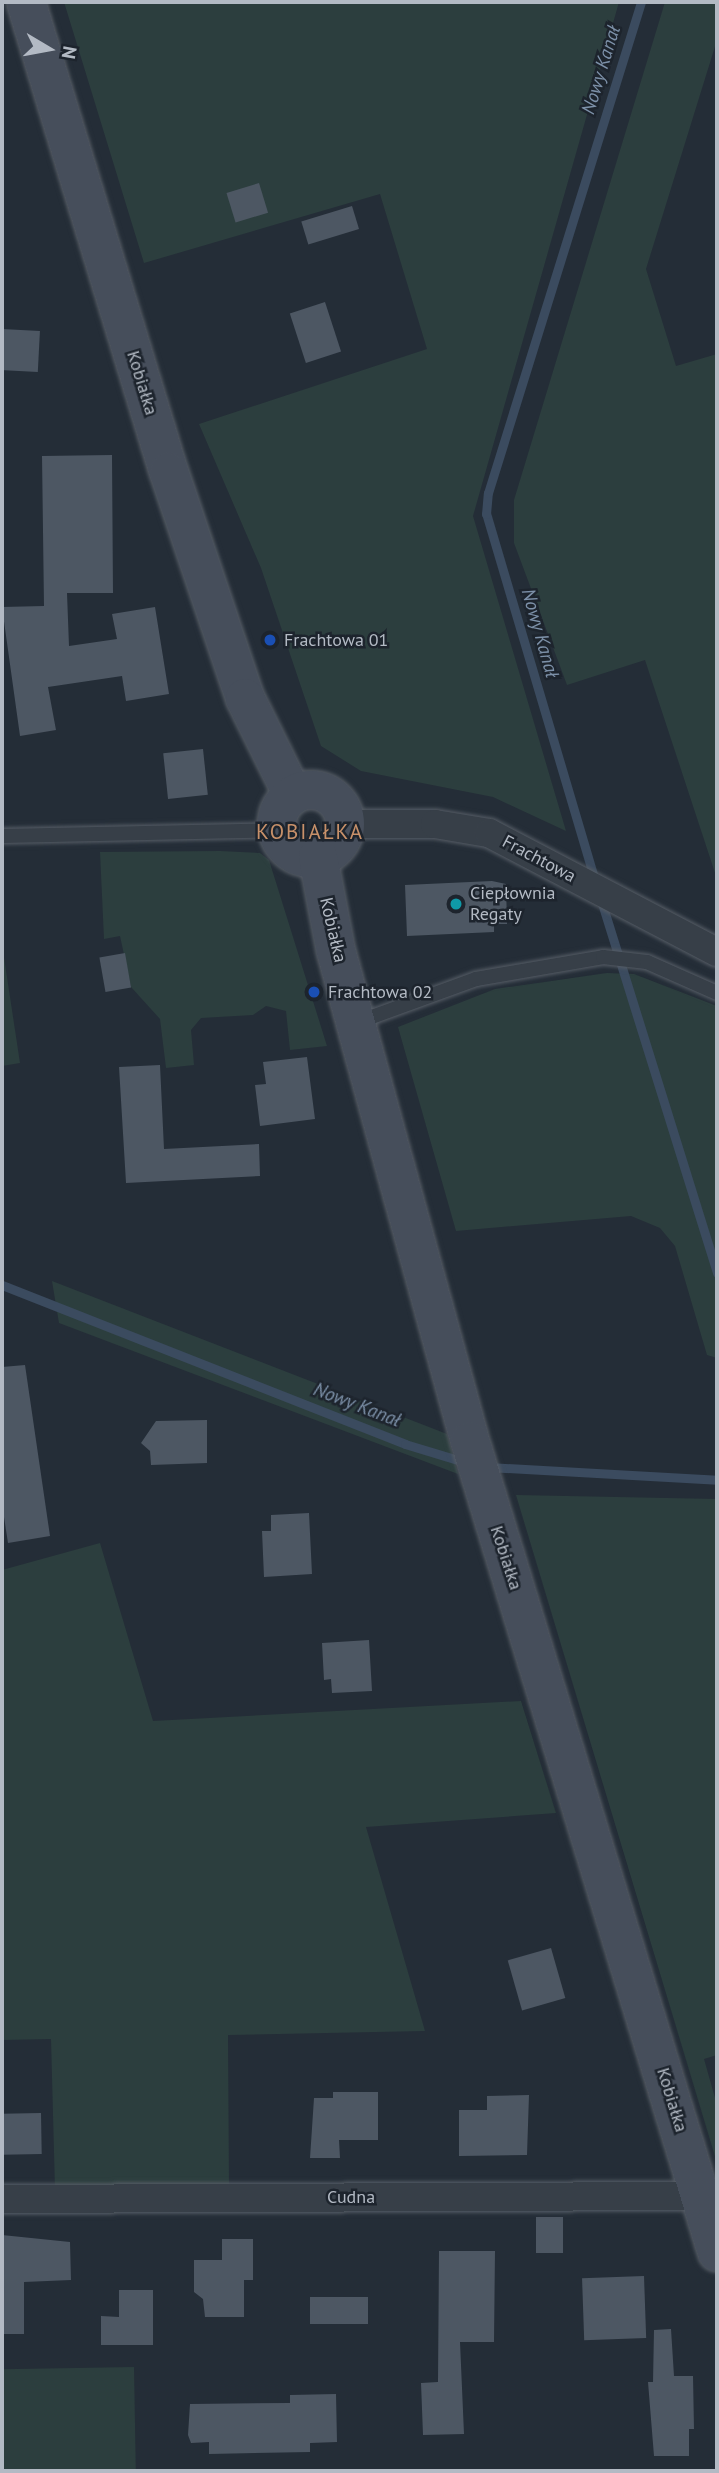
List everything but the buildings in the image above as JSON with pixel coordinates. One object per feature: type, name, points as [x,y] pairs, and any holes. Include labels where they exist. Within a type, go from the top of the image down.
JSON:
[{"type":"street","name":"Kobiałka","points":[[26,2],[169,472],[245,698],[293,795]]},
{"type":"street","points":[[318,790],[330,795],[345,824],[340,843],[318,857],[292,852],[278,831],[283,805],[293,795],[318,790]]},
{"type":"street","name":"Frachtowa","points":[[345,824],[475,829],[549,862],[662,927],[717,952]]},
{"type":"street","name":"Kobiałka","points":[[318,857],[357,1023],[470,1441],[717,2252]]},
{"type":"street","name":"Cudna","points":[[2,2199],[701,2196]]},
{"type":"lane","points":[[2,836],[278,831]]},
{"type":"lane","points":[[357,1023],[477,979],[603,957],[626,957],[717,993]]},
{"type":"shaded area","points":[[64,2],[619,2],[473,516],[566,831],[493,797],[361,771],[321,746],[261,568],[199,424],[427,349],[380,194],[144,263]]},
{"type":"shaded area","points":[[665,2],[717,2],[717,40],[646,269],[676,366],[717,354],[717,879],[645,660],[567,685],[514,543],[514,500]]},
{"type":"shaded area","points":[[100,852],[260,853],[269,860],[327,1046],[290,1050],[286,1011],[266,1006],[253,1015],[201,1018],[191,1030],[194,1065],[166,1068],[160,1019],[131,987],[120,936],[104,939]]},
{"type":"shaded area","points":[[2,944],[20,1063],[2,1066]]},
{"type":"shaded area","points":[[607,973],[634,974],[717,1006],[717,1358],[707,1355],[675,1246],[660,1228],[631,1216],[456,1231],[398,1027],[495,989]]},
{"type":"shaded area","points":[[52,1281],[447,1434],[458,1474],[59,1323]]},
{"type":"shaded area","points":[[516,1495],[717,1499],[717,2055],[704,2059],[717,2105],[717,2163]]},
{"type":"shaded area","points":[[100,1543],[153,1721],[521,1701],[556,1813],[366,1827],[425,2031],[228,2035],[229,2187],[55,2190],[51,2039],[2,2040],[2,1570]]},
{"type":"shaded area","points":[[134,2367],[136,2471],[4,2471],[2,2369]]},
{"type":"waterway","name":"Nowy Kanał","points":[[595,881],[486,514],[488,493],[641,2]]},
{"type":"waterway","name":"Nowy Kanał","points":[[600,897],[717,1273]]},
{"type":"waterway","name":"Nowy Kanał","points":[[2,1285],[405,1444],[468,1463]]},
{"type":"waterway","name":"Nowy Kanał","points":[[488,1467],[717,1480]]},
{"type":"place","name":"Frachtowa 01","points":[[270,640]]},
{"type":"place","name":"Ciepłownia Regaty","points":[[456,904]]},
{"type":"place","name":"Frachtowa 02","points":[[314,992]]},
{"type":"district","name":"KOBIAŁKA","points":[[310,832]]}]
